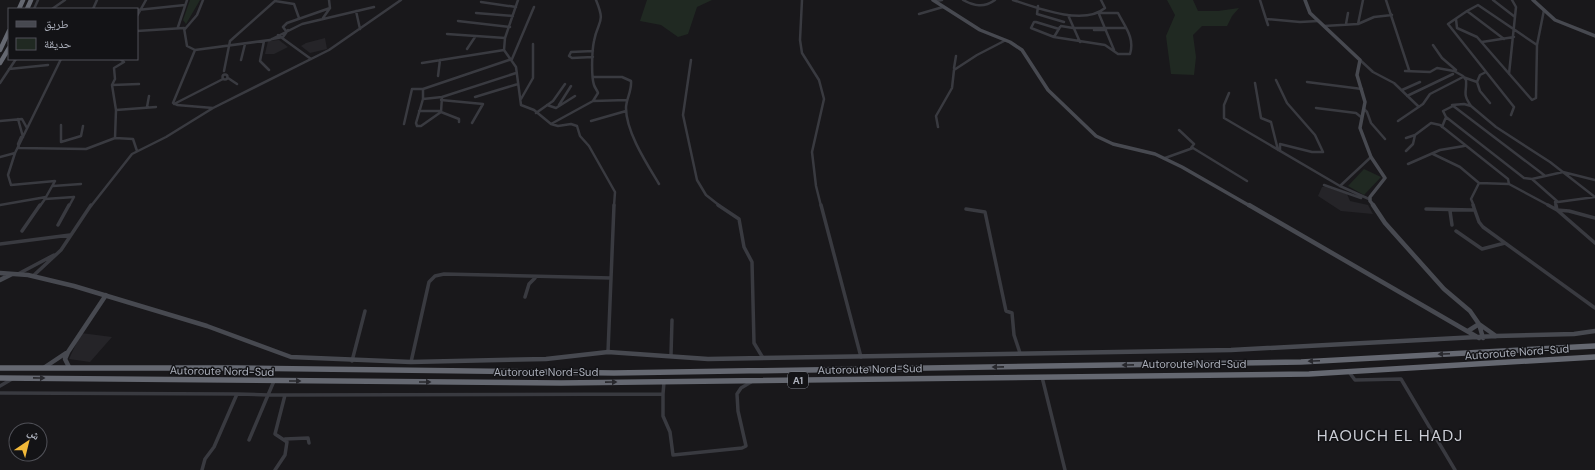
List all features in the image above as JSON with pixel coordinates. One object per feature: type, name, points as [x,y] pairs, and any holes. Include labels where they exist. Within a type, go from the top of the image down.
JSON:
[{"type":"highway","points":[[0,50],[8,33]]},
{"type":"highway","points":[[0,63],[8,50]]},
{"type":"highway","name":"Autoroute Nord-Sud","points":[[0,368],[69,367],[614,372],[880,369],[1301,362],[1595,346]]},
{"type":"highway","name":"Autoroute Nord-Sud","points":[[0,378],[274,381],[664,382],[1308,374],[1595,357]]},
{"type":"street","points":[[53,8],[65,0]]},
{"type":"street","points":[[138,11],[146,0]]},
{"type":"street","points":[[178,27],[187,0]]},
{"type":"street","points":[[203,0],[197,15],[185,29],[187,46],[196,50],[282,38],[288,30]]},
{"type":"street","points":[[223,78],[230,41],[242,28],[276,0],[294,4],[299,18]]},
{"type":"street","points":[[323,19],[330,8],[329,0]]},
{"type":"street","points":[[33,276],[57,253],[128,157],[166,137],[213,108],[329,50],[401,0]]},
{"type":"street","points":[[518,0],[505,38],[504,50],[516,67],[520,100],[523,107],[536,113],[551,124],[558,126],[571,124],[577,126],[580,136],[589,146],[614,188],[608,352]]},
{"type":"street","points":[[593,101],[598,93],[594,85],[593,51],[595,34],[602,25],[601,11],[596,0]]},
{"type":"street","points":[[802,0],[800,40],[802,53],[819,80],[824,99],[817,124],[812,152],[816,186],[861,358]]},
{"type":"street","points":[[934,1],[942,0]]},
{"type":"street","points":[[963,0],[977,6],[988,5],[995,0]]},
{"type":"street","points":[[1013,0],[1068,15],[1084,16],[1100,13],[1118,13],[1126,28],[1133,45],[1130,54],[1118,54],[1105,45],[1054,37],[1031,28],[1034,22],[1074,29],[1126,28]]},
{"type":"street","points":[[1100,13],[1105,8],[1101,0]]},
{"type":"street","points":[[1260,0],[1268,25]]},
{"type":"street","points":[[1305,0],[1310,13],[1368,69],[1394,83],[1419,107]]},
{"type":"street","points":[[1358,24],[1363,0]]},
{"type":"street","points":[[1386,0],[1409,70]]},
{"type":"street","points":[[1493,0],[1515,17]]},
{"type":"street","points":[[1509,75],[1515,30],[1516,7],[1512,0]]},
{"type":"street","points":[[1533,0],[1555,20],[1595,36]]},
{"type":"street","points":[[934,1],[984,32],[1006,40],[1022,50],[1048,90],[1096,136],[1113,144],[1146,151],[1165,158],[1481,338]]},
{"type":"street","points":[[481,2],[516,6]]},
{"type":"street","points":[[138,11],[185,5]]},
{"type":"street","points":[[1478,5],[1537,46]]},
{"type":"street","points":[[1478,5],[1448,24],[1451,30],[1514,107],[1511,115]]},
{"type":"street","points":[[1038,6],[1037,14],[1064,22]]},
{"type":"street","points":[[270,40],[302,24],[374,7]]},
{"type":"street","points":[[404,124],[412,89],[423,89],[512,60],[534,7]]},
{"type":"street","points":[[919,14],[943,7]]},
{"type":"street","points":[[288,30],[283,27],[299,18],[330,8]]},
{"type":"street","points":[[1456,19],[1457,28],[1477,37],[1532,100],[1536,98],[1537,46],[1544,10]]},
{"type":"street","points":[[356,11],[360,28]]},
{"type":"street","points":[[1467,11],[1504,39]]},
{"type":"street","points":[[476,13],[513,16]]},
{"type":"street","points":[[1100,13],[1114,50]]},
{"type":"street","points":[[1346,24],[1348,13]]},
{"type":"street","points":[[1054,37],[1068,15]]},
{"type":"street","points":[[1068,15],[1080,42]]},
{"type":"street","points":[[1324,26],[1358,24],[1374,17],[1392,15]]},
{"type":"street","points":[[1266,19],[1275,21],[1318,21]]},
{"type":"street","points":[[458,21],[510,27]]},
{"type":"street","points":[[1275,21],[1276,26]]},
{"type":"street","points":[[138,31],[178,27],[185,29]]},
{"type":"street","points":[[447,34],[505,38]]},
{"type":"street","points":[[278,35],[311,59]]},
{"type":"street","points":[[467,49],[475,37]]},
{"type":"street","points":[[1482,42],[1514,37]]},
{"type":"street","points":[[954,70],[977,55],[1006,40]]},
{"type":"street","points":[[264,41],[260,61],[269,70]]},
{"type":"street","points":[[242,60],[245,44]]},
{"type":"street","points":[[520,100],[530,87],[533,78],[533,44]]},
{"type":"street","points":[[1433,45],[1442,58],[1467,81],[1468,86],[1464,91],[1466,100],[1471,106],[1496,127],[1563,172],[1595,197],[1555,202],[1557,210]]},
{"type":"street","points":[[174,104],[173,100],[196,50]]},
{"type":"street","points":[[422,63],[504,50]]},
{"type":"street","points":[[593,51],[571,52],[569,56],[572,58],[593,57]]},
{"type":"street","points":[[938,127],[936,116],[952,88],[956,56]]},
{"type":"street","points":[[0,84],[15,60]]},
{"type":"street","points":[[22,232],[46,198],[55,180],[11,185],[8,175],[22,137],[28,128],[61,60]]},
{"type":"street","points":[[115,138],[116,110],[112,85],[115,79],[114,68],[124,62],[121,60]]},
{"type":"street","points":[[438,76],[440,60]]},
{"type":"street","points":[[691,60],[686,89],[684,115],[696,180],[709,200],[739,219],[744,247],[752,262],[754,343],[763,358]]},
{"type":"street","points":[[1360,60],[1357,75],[1365,102],[1360,128],[1371,157],[1385,178],[1370,200]]},
{"type":"street","points":[[9,69],[48,65]]},
{"type":"street","points":[[1405,71],[1430,72],[1436,68],[1457,71]]},
{"type":"street","points":[[224,71],[237,84]]},
{"type":"street","points":[[1486,72],[1480,75],[1477,82],[1480,91],[1490,103]]},
{"type":"street","points":[[442,99],[516,73]]},
{"type":"street","points":[[1407,96],[1453,74]]},
{"type":"street","points":[[174,104],[228,76]]},
{"type":"street","points":[[594,77],[622,77],[631,81],[631,90],[627,100],[626,111],[640,150],[659,184]]},
{"type":"street","points":[[1398,121],[1423,104],[1430,94],[1463,77],[1477,82]]},
{"type":"street","points":[[1276,80],[1294,112],[1316,134],[1323,152],[1280,144],[1279,151]]},
{"type":"street","points":[[1307,82],[1362,89]]},
{"type":"street","points":[[1402,90],[1420,82]]},
{"type":"street","points":[[1254,83],[1261,118],[1271,122],[1279,151]]},
{"type":"street","points":[[112,85],[139,84]]},
{"type":"street","points":[[475,97],[518,84]]},
{"type":"street","points":[[536,113],[553,101],[565,84]]},
{"type":"street","points":[[558,106],[571,86]]},
{"type":"street","points":[[423,89],[423,99],[416,125],[419,127],[441,112]]},
{"type":"street","points":[[1230,93],[1224,105],[1224,118],[1340,186],[1370,200],[1385,223],[1444,289],[1470,311],[1479,324],[1496,336]]},
{"type":"street","points":[[147,107],[148,96]]},
{"type":"street","points":[[547,105],[554,108],[575,96]]},
{"type":"street","points":[[423,99],[442,99],[483,104],[472,123]]},
{"type":"street","points":[[441,112],[442,99]]},
{"type":"street","points":[[551,124],[593,101],[627,100]]},
{"type":"street","points":[[174,104],[213,108]]},
{"type":"street","points":[[1471,106],[1464,104],[1453,106],[1443,111],[1446,117],[1524,178],[1532,179],[1544,175],[1563,172],[1595,180]]},
{"type":"street","points":[[1453,106],[1544,175]]},
{"type":"street","points":[[116,110],[156,107]]},
{"type":"street","points":[[1316,108],[1356,113],[1361,117]]},
{"type":"street","points":[[1364,109],[1367,112],[1368,119],[1371,124],[1385,139]]},
{"type":"street","points":[[419,111],[441,112],[459,119],[459,122]]},
{"type":"street","points":[[591,121],[626,111]]},
{"type":"street","points":[[1442,127],[1446,117]]},
{"type":"street","points":[[18,119],[22,137]]},
{"type":"street","points":[[0,121],[22,119],[28,128]]},
{"type":"street","points":[[1406,138],[1415,135],[1431,123],[1435,123],[1508,179],[1509,184]]},
{"type":"street","points":[[61,125],[61,148]]},
{"type":"street","points":[[61,142],[80,137],[83,126]]},
{"type":"street","points":[[1165,158],[1191,148],[1194,144],[1179,130]]},
{"type":"street","points":[[1406,151],[1411,147],[1416,138],[1415,135]]},
{"type":"street","points":[[19,148],[86,149],[115,138],[133,139],[137,151]]},
{"type":"street","points":[[1408,164],[1440,150],[1464,146]]},
{"type":"street","points":[[1191,148],[1247,181]]},
{"type":"street","points":[[0,157],[15,153]]},
{"type":"street","points":[[1433,154],[1460,167],[1479,183],[1509,184],[1557,210],[1595,242]]},
{"type":"street","points":[[1340,186],[1371,157]]},
{"type":"street","points":[[1532,179],[1558,202]]},
{"type":"street","points":[[1479,183],[1471,199],[1473,210],[1480,224],[1595,308]]},
{"type":"street","points":[[53,186],[81,184]]},
{"type":"street","points":[[1324,185],[1370,200]]},
{"type":"street","points":[[0,205],[27,199],[74,197],[58,225]]},
{"type":"street","points":[[1426,209],[1450,211],[1473,210]]},
{"type":"street","points":[[966,210],[985,212],[1006,311],[1012,313],[1014,335],[1020,353]]},
{"type":"street","points":[[1557,210],[1569,211],[1595,218]]},
{"type":"street","points":[[1450,211],[1452,225]]},
{"type":"street","points":[[1456,231],[1472,244],[1482,249],[1505,243]]},
{"type":"street","points":[[0,244],[70,235]]},
{"type":"street","points":[[0,280],[57,253]]},
{"type":"street","points":[[0,273],[15,273],[33,276],[98,291],[106,295],[250,341],[286,356],[352,360],[411,362],[546,359],[608,352],[671,355],[708,359],[861,358],[1020,353],[1324,347],[1496,336],[1574,334],[1595,331]]},
{"type":"street","points":[[411,362],[431,278],[444,274],[499,274],[535,277],[611,278]]},
{"type":"street","points":[[525,297],[529,284],[535,277]]},
{"type":"street","points":[[46,367],[68,352],[106,295]]},
{"type":"street","points":[[352,360],[365,311]]},
{"type":"street","points":[[671,355],[672,320]]},
{"type":"street","points":[[1468,331],[1479,324]]},
{"type":"street","points":[[1479,324],[1481,338]]},
{"type":"street","points":[[68,352],[66,362],[69,367]]},
{"type":"street","points":[[1349,372],[1355,380],[1401,379],[1455,470]]},
{"type":"street","points":[[1042,377],[1065,470]]},
{"type":"street","points":[[0,386],[15,378]]},
{"type":"street","points":[[249,440],[274,381]]},
{"type":"street","points":[[664,382],[663,416],[670,432],[673,455],[742,448],[746,446],[737,403],[737,394],[743,386],[753,381]]},
{"type":"street","points":[[0,393],[268,395],[663,394]]},
{"type":"street","points":[[202,470],[206,459],[214,447],[237,394]]},
{"type":"street","points":[[286,395],[275,434],[285,440],[308,438],[309,443]]},
{"type":"street","points":[[275,470],[285,455],[287,442],[285,440]]},
{"type":"shaded area","points":[[325,38],[327,49],[310,53],[301,46],[306,43]]},
{"type":"shaded area","points":[[279,40],[288,47],[274,54],[265,54],[268,41]]},
{"type":"shaded area","points":[[1322,187],[1347,194],[1350,201],[1368,205],[1373,214],[1341,211],[1318,196]]},
{"type":"shaded area","points":[[81,333],[112,337],[90,362],[69,359]]},
{"type":"green space","points":[[190,0],[200,0],[186,24],[183,20]]},
{"type":"green space","points":[[647,0],[712,0],[697,7],[688,34],[678,37],[661,25],[640,21]]},
{"type":"green space","points":[[1167,0],[1193,0],[1198,11],[1218,11],[1239,8],[1232,16],[1227,26],[1202,26],[1193,35],[1196,57],[1194,75],[1171,74],[1166,36],[1175,15]]},
{"type":"green space","points":[[1364,169],[1381,177],[1364,195],[1348,186]]},
{"type":"district","name":"HAOUCH EL HADJ","points":[[1390,435]]}]
